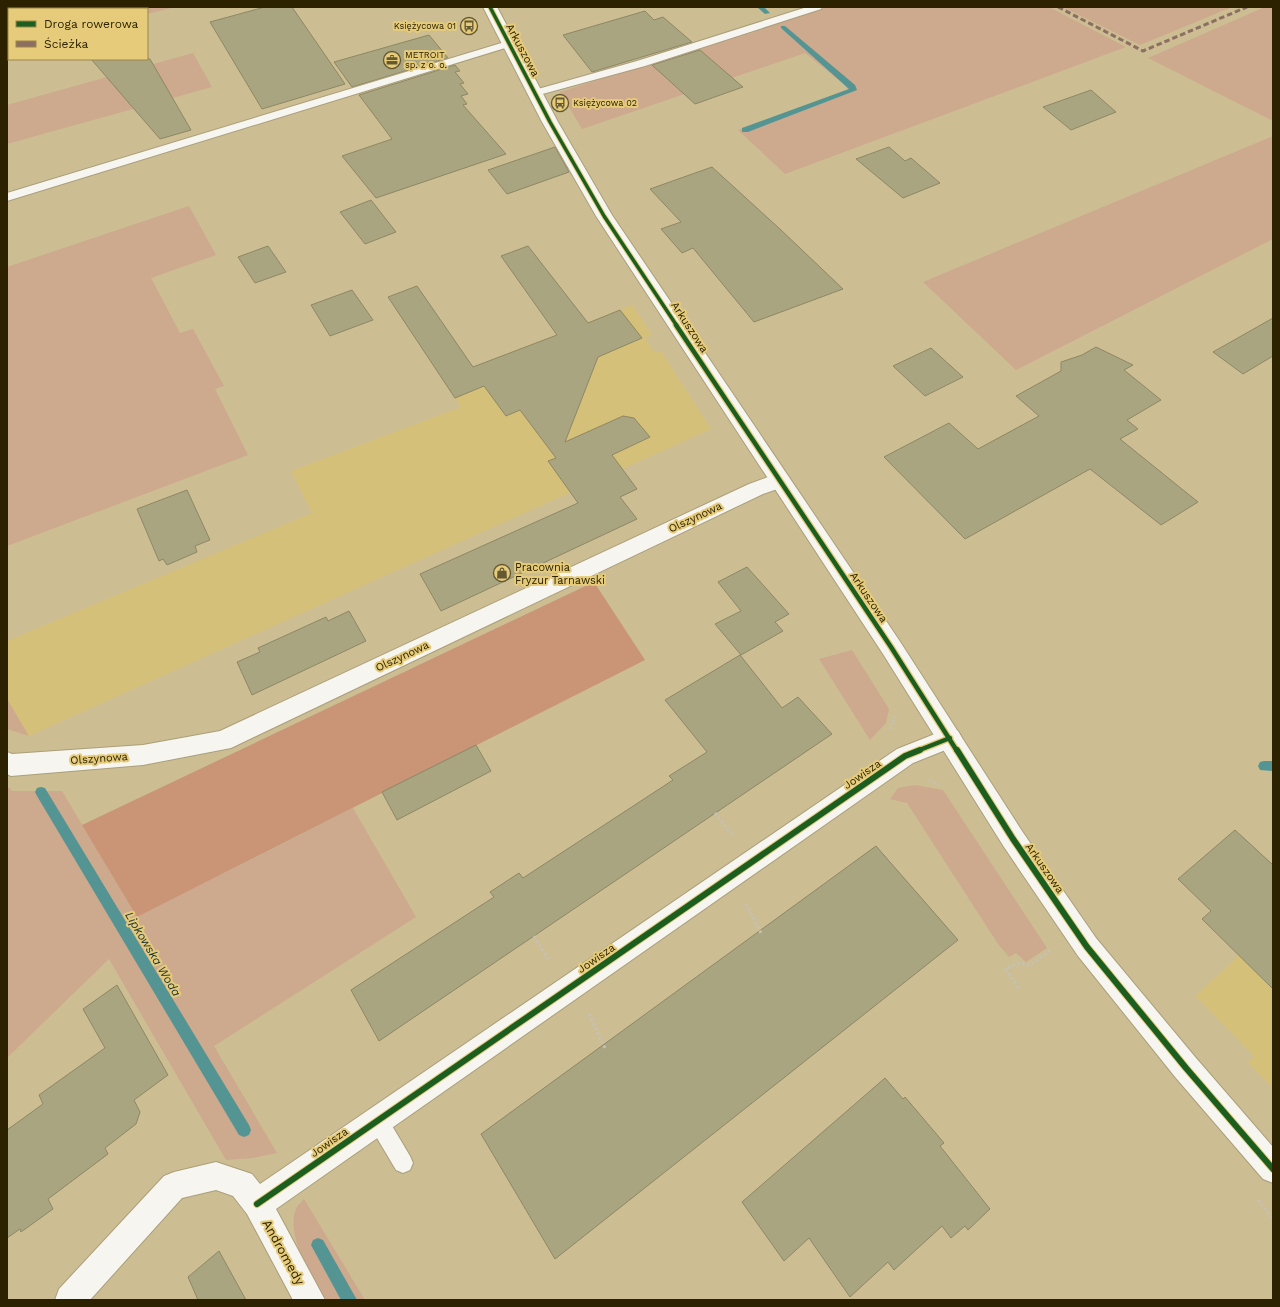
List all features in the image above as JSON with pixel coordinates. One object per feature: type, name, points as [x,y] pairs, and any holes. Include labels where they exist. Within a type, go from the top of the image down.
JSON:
[{"type":"main road","name":"Arkuszowa","points":[[490,7],[508,44],[604,216],[950,738],[1013,839],[1087,946],[1186,1068],[1273,1169]]},
{"type":"main road","name":"Olszynowa","points":[[7,763],[11,765],[143,755],[223,741],[756,489],[780,481]]},
{"type":"main road","name":"Jowisza","points":[[257,1204],[905,756],[950,738]]},
{"type":"main road","points":[[70,1300],[174,1186],[216,1176],[242,1184],[257,1204]]},
{"type":"main road","name":"Andromedy","points":[[257,1204],[310,1300]]},
{"type":"lane","points":[[535,93],[568,86],[817,7]]},
{"type":"lane","points":[[7,197],[508,44]]},
{"type":"lane","points":[[378,1121],[403,1163]]},
{"type":"path","points":[[715,814],[736,840]]},
{"type":"path","points":[[742,899],[761,932]]},
{"type":"path","points":[[534,936],[554,967]]},
{"type":"path","points":[[1018,988],[1006,969],[1018,963],[1029,965],[1054,948]]},
{"type":"path","points":[[586,1010],[605,1048]]},
{"type":"shaded area","points":[[175,7],[148,14],[148,8],[55,8]]},
{"type":"shaded area","points":[[827,7],[1049,7],[1126,47],[785,174],[738,130],[848,90],[845,85],[805,53],[582,129],[560,92]]},
{"type":"shaded area","points":[[1063,7],[1232,7],[1140,45]]},
{"type":"shaded area","points":[[1265,7],[1273,7],[1273,121],[1148,58]]},
{"type":"shaded area","points":[[193,53],[212,87],[7,144],[7,105]]},
{"type":"shaded area","points":[[1273,136],[1273,239],[1016,370],[923,282]]},
{"type":"shaded area","points":[[189,206],[216,255],[151,278],[180,333],[193,329],[224,386],[215,389],[248,455],[7,546],[7,267]]},
{"type":"shaded area","points":[[632,305],[652,335],[645,338],[655,353],[661,351],[711,429],[29,736],[7,699],[7,641],[312,513],[291,471],[461,407],[443,379]]},
{"type":"shaded area","points":[[594,582],[645,660],[137,917],[82,825]]},
{"type":"shaded area","points":[[852,650],[889,709],[886,723],[870,740],[819,659]]},
{"type":"shaded area","points":[[7,699],[29,736],[7,729]]},
{"type":"shaded area","points":[[915,785],[943,790],[1047,948],[1026,962],[1016,953],[1009,957],[998,944],[907,803],[890,799],[898,788]]},
{"type":"shaded area","points":[[9,787],[12,791],[62,791],[137,917],[353,808],[416,917],[214,1046],[277,1153],[253,1158],[226,1160],[109,959],[7,1058],[7,789]]},
{"type":"shaded area","points":[[1273,923],[1273,1088],[1248,1062],[1254,1056],[1196,996]]},
{"type":"shaded area","points":[[304,1199],[365,1300],[323,1300],[301,1256],[294,1231],[296,1209]]},
{"type":"building","points":[[265,7],[292,7],[345,84],[262,109],[210,22]]},
{"type":"building","points":[[645,11],[654,20],[663,17],[692,42],[592,72],[563,35]]},
{"type":"building","points":[[429,35],[448,58],[352,87],[334,62]]},
{"type":"building","points":[[700,50],[743,87],[695,104],[652,65]]},
{"type":"building","points":[[150,59],[191,130],[160,139],[92,60]]},
{"type":"building","points":[[455,65],[460,71],[455,72],[464,83],[460,84],[468,94],[461,96],[467,104],[463,105],[506,154],[376,198],[342,156],[392,139],[359,95]]},
{"type":"building","points":[[1091,90],[1116,112],[1071,130],[1043,107]]},
{"type":"building","points":[[555,147],[569,172],[507,194],[488,170]]},
{"type":"building","points":[[889,147],[905,161],[911,158],[940,183],[903,198],[856,159]]},
{"type":"building","points":[[712,167],[843,289],[754,322],[693,248],[682,253],[661,229],[681,222],[650,189]]},
{"type":"building","points":[[371,200],[396,232],[365,244],[340,212]]},
{"type":"building","points":[[268,246],[286,272],[255,283],[238,257]]},
{"type":"building","points":[[528,246],[588,323],[620,310],[642,338],[598,357],[565,442],[623,416],[634,418],[650,437],[612,455],[637,489],[620,497],[637,519],[441,611],[420,574],[578,503],[548,461],[556,458],[520,410],[506,416],[484,386],[455,398],[388,297],[417,286],[473,367],[557,335],[501,256]]},
{"type":"building","points":[[352,290],[373,320],[330,336],[311,305]]},
{"type":"building","points":[[1273,318],[1273,356],[1243,374],[1213,352]]},
{"type":"building","points":[[1096,347],[1133,365],[1124,370],[1161,400],[1127,420],[1138,429],[1120,439],[1198,502],[1161,525],[1090,469],[965,539],[884,457],[949,423],[978,449],[1039,416],[1016,396],[1061,371],[1061,362],[1082,355]]},
{"type":"building","points":[[931,348],[963,377],[925,396],[893,366]]},
{"type":"building","points":[[187,490],[210,540],[195,546],[197,552],[167,565],[163,559],[159,561],[137,509]]},
{"type":"building","points":[[747,567],[789,614],[775,622],[783,631],[741,655],[715,624],[741,611],[718,582]]},
{"type":"building","points":[[349,611],[366,641],[252,695],[237,662],[260,652],[258,648],[326,617],[328,621]]},
{"type":"building","points":[[740,655],[782,708],[798,697],[832,734],[379,1041],[351,990],[494,897],[490,892],[519,873],[523,878],[673,780],[669,776],[707,752],[665,700]]},
{"type":"building","points":[[476,745],[491,771],[397,820],[382,792]]},
{"type":"building","points":[[1235,830],[1273,865],[1273,989],[1202,919],[1211,911],[1178,879]]},
{"type":"building","points":[[876,846],[958,940],[555,1259],[481,1134]]},
{"type":"building","points":[[117,985],[168,1075],[134,1100],[140,1112],[136,1124],[105,1148],[108,1154],[48,1199],[53,1209],[21,1232],[20,1229],[7,1238],[7,1130],[43,1104],[39,1095],[105,1048],[83,1009]]},
{"type":"building","points":[[885,1078],[903,1099],[905,1097],[944,1143],[940,1146],[990,1209],[968,1230],[965,1226],[951,1238],[942,1226],[894,1270],[888,1262],[850,1297],[809,1238],[784,1261],[742,1202]]},
{"type":"building","points":[[219,1251],[246,1300],[198,1300],[188,1277]]},
{"type":"waterway","points":[[760,7],[767,13]]},
{"type":"waterway","points":[[745,130],[853,90],[852,87],[783,27]]},
{"type":"waterway","points":[[1264,766],[1273,766]]},
{"type":"waterway","name":"Lipkowska Woda","points":[[41,792],[244,1130]]},
{"type":"waterway","name":"Lipkowska Woda","points":[[318,1245],[349,1300]]},
{"type":"marked path","points":[[1058,7],[1143,51],[1247,7]]},
{"type":"cycle path","points":[[490,7],[550,122],[604,216],[891,647],[1013,839],[1087,947],[1186,1068],[1273,1169]]},
{"type":"cycle path","points":[[257,1204],[905,756],[950,738]]},
{"type":"place","name":"Księżycowa 01","points":[[469,26]]},
{"type":"place","name":"METROIT sp. z o. o.","points":[[392,60]]},
{"type":"place","name":"Księżycowa 02","points":[[560,103]]},
{"type":"place","name":"Pracownia Fryzur Tarnawski","points":[[502,573]]}]
